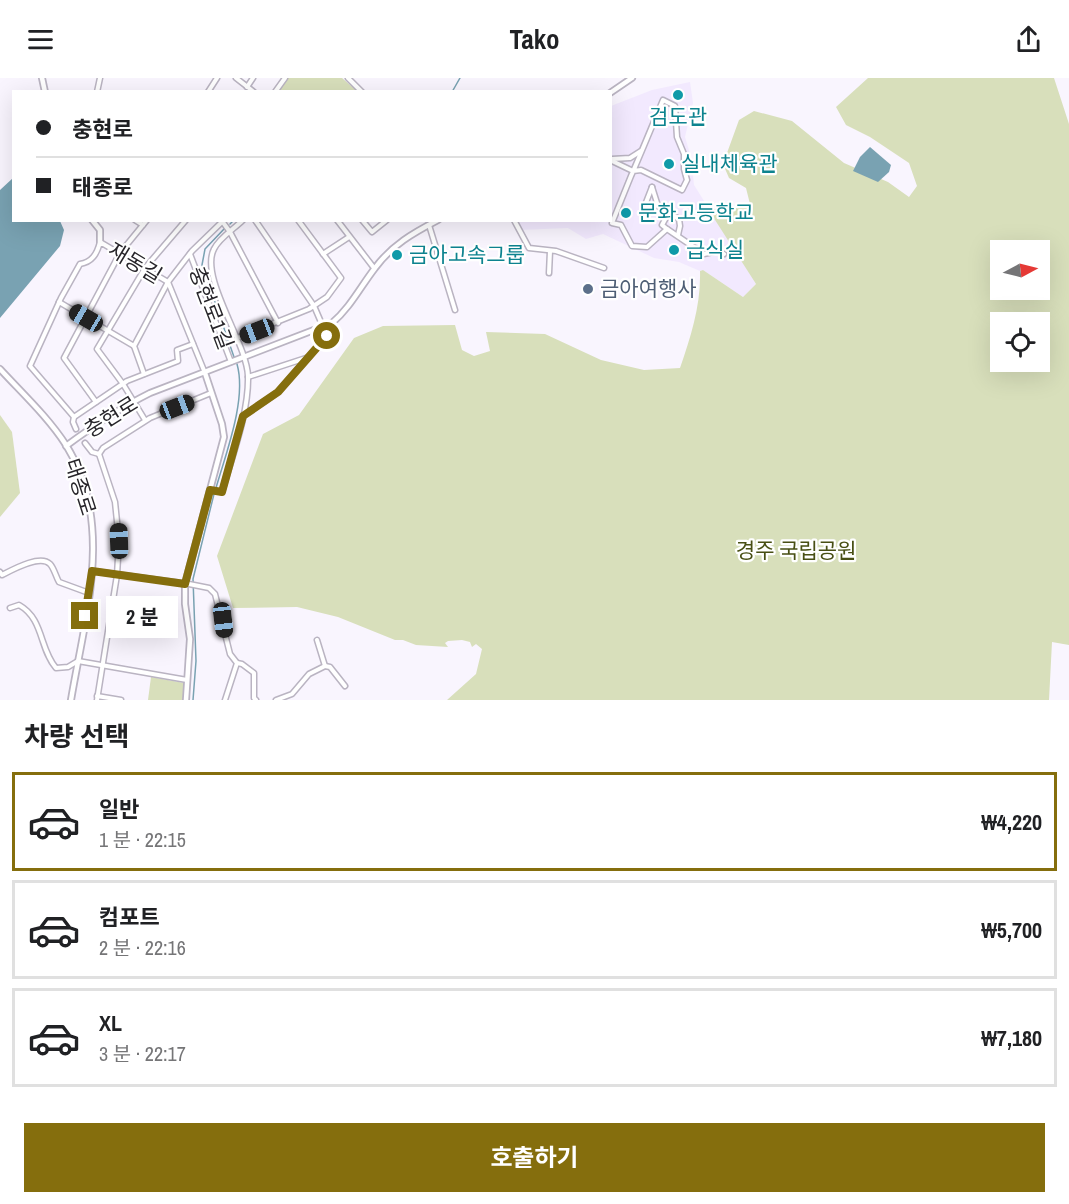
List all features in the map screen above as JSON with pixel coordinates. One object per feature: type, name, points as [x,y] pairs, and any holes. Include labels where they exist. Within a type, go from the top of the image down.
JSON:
[{"type":"street","points":[[236,78],[251,90]]},
{"type":"street","points":[[247,87],[253,78]]},
{"type":"street","points":[[348,78],[360,90]]},
{"type":"street","points":[[612,92],[632,78]]},
{"type":"street","points":[[612,160],[633,171],[641,170],[682,190],[687,180],[684,170],[684,154],[677,137],[675,106],[663,100],[633,171],[612,223],[621,225],[632,246],[647,247],[667,229]]},
{"type":"street","points":[[612,159],[630,158],[642,151]]},
{"type":"street","points":[[645,204],[652,187],[658,206],[679,219],[678,235]]},
{"type":"street","points":[[674,214],[668,214],[662,225],[704,254],[717,251],[724,254]]},
{"type":"street","name":"재동길","points":[[94,222],[100,230],[100,242],[168,282],[204,373]]},
{"type":"street","points":[[138,222],[143,225]]},
{"type":"street","points":[[96,402],[64,358],[120,253],[145,222]]},
{"type":"street","points":[[146,420],[97,349],[145,268],[184,222]]},
{"type":"street","points":[[134,346],[168,282],[190,254],[222,222]]},
{"type":"street","points":[[224,222],[278,323]]},
{"type":"street","points":[[210,490],[222,492],[247,396],[248,377],[244,358],[215,282],[211,256],[214,248],[241,222]]},
{"type":"street","points":[[256,222],[314,306],[325,327]]},
{"type":"street","points":[[237,338],[304,312],[327,297],[340,278],[299,222]]},
{"type":"street","points":[[338,222],[374,268]]},
{"type":"street","points":[[364,222],[372,232],[384,222]]},
{"type":"street","name":"충현로","points":[[66,446],[134,401],[332,323],[343,312],[374,268],[398,243],[434,222]]},
{"type":"street","points":[[515,222],[529,248],[550,251],[604,268]]},
{"type":"street","points":[[429,225],[456,310]]},
{"type":"street","points":[[322,254],[349,237]]},
{"type":"street","points":[[74,417],[30,366],[59,302],[80,264],[91,260],[97,253],[100,242]]},
{"type":"street","points":[[549,273],[550,251]]},
{"type":"street","name":"충현로1길","points":[[190,254],[231,362]]},
{"type":"street","points":[[59,302],[134,346],[144,374]]},
{"type":"street","name":"충현로","points":[[243,416],[278,392],[327,336],[325,327]]},
{"type":"street","points":[[76,429],[73,424],[74,417],[123,384],[178,361],[177,350],[193,344]]},
{"type":"street","points":[[248,377],[312,354]]},
{"type":"street","name":"태종로","points":[[0,369],[55,430],[66,446],[83,483],[91,510],[94,543],[92,571],[71,700]]},
{"type":"street","points":[[186,700],[190,639],[185,604],[185,584],[224,432],[204,373]]},
{"type":"street","points":[[99,454],[103,448],[146,420],[211,393]]},
{"type":"street","points":[[84,443],[92,452],[99,454]]},
{"type":"street","points":[[99,454],[111,488],[119,541],[117,575],[97,698],[121,700]]},
{"type":"street","points":[[0,572],[2,574],[25,563],[44,561],[50,563],[59,582],[88,593]]},
{"type":"street","points":[[92,571],[208,588],[215,594],[230,654],[237,663],[254,673],[254,698],[256,700]]},
{"type":"street","points":[[10,608],[19,605],[26,609],[39,624],[50,660],[56,668],[68,667],[78,661],[188,680]]},
{"type":"street","points":[[317,640],[325,666]]},
{"type":"street","points":[[225,700],[237,663]]},
{"type":"street","points":[[276,700],[292,694],[309,674],[325,666],[330,667],[345,686]]},
{"type":"shaded area","points":[[690,82],[693,103],[685,137],[691,157],[694,185],[756,284],[743,297],[703,270],[700,271],[679,262],[654,258],[603,234],[586,239],[568,228],[520,230],[516,222],[612,222],[612,106],[652,90]]},
{"type":"green space","points":[[288,78],[342,78],[356,90],[279,90]]},
{"type":"green space","name":"경주 국립공원","points":[[868,78],[1054,78],[1069,124],[1069,645],[1052,642],[1049,700],[447,700],[476,674],[482,649],[476,644],[472,647],[470,642],[462,640],[448,641],[445,643],[448,647],[416,645],[403,640],[395,640],[338,617],[297,607],[233,608],[217,556],[263,434],[299,415],[354,338],[383,326],[455,325],[462,350],[474,356],[490,351],[486,332],[545,334],[601,360],[644,370],[680,368],[697,308],[700,271],[703,270],[743,297],[756,284],[708,209],[725,209],[750,204],[746,188],[729,178],[723,164],[739,120],[754,111],[792,121],[844,163],[888,182],[909,197],[917,186],[909,163],[870,137],[846,125],[836,107]]},
{"type":"green space","points":[[0,415],[12,432],[20,493],[0,517]]},
{"type":"green space","points":[[151,677],[184,683],[186,686],[185,700],[148,700]]},
{"type":"water","points":[[870,147],[891,165],[889,172],[878,182],[853,171],[860,157]]},
{"type":"water","points":[[12,179],[12,222],[60,222],[64,230],[60,246],[0,318],[0,190]]},
{"type":"waterway","points":[[453,90],[460,78]]},
{"type":"waterway","points":[[224,229],[205,249],[202,265],[234,357]]},
{"type":"waterway","points":[[216,488],[230,443],[237,409],[239,393],[237,364]]},
{"type":"waterway","points":[[193,700],[196,661],[193,579],[214,494]]},
{"type":"place","name":"검도관","points":[[678,95]]},
{"type":"place","name":"실내체육관","points":[[669,164]]},
{"type":"place","name":"문화고등학교","points":[[626,213]]},
{"type":"place","name":"급식실","points":[[674,250]]},
{"type":"place","name":"금아고속그룹","points":[[397,255]]},
{"type":"place","name":"금아여행사","points":[[588,289]]},
{"type":"route","points":[[85,616],[92,571],[185,584],[210,490],[222,492],[243,416],[278,392],[327,336]]}]
